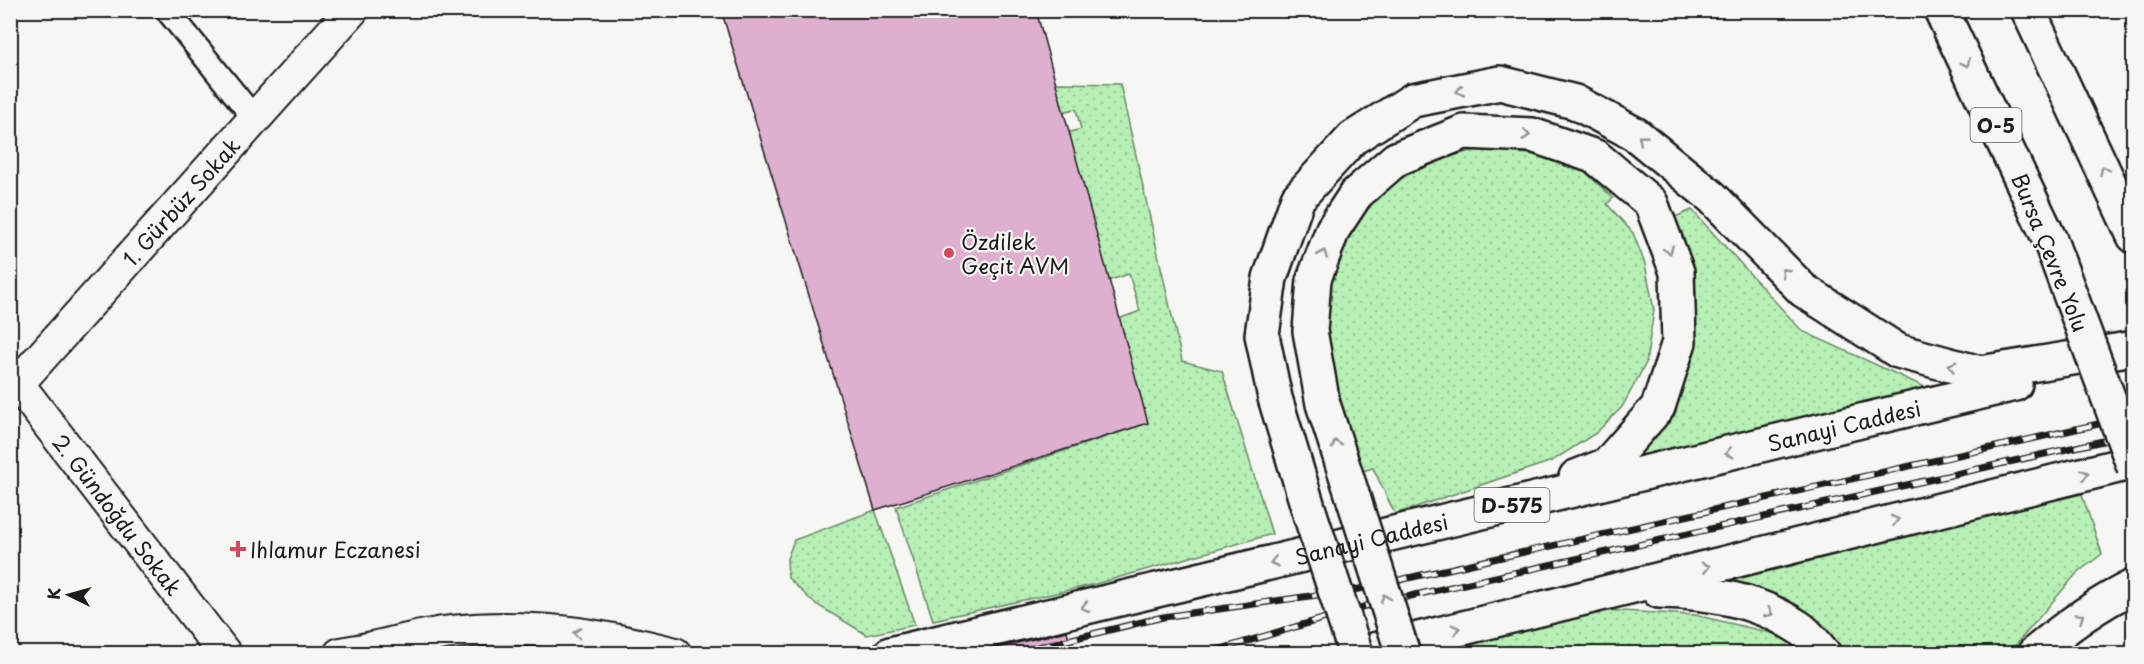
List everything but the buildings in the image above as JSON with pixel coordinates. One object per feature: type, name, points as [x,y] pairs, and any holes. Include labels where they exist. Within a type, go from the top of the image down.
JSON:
[{"type":"highway","name":"Bursa Çevre Yolu","points":[[1941,10],[2050,240],[2133,464]]},
{"type":"highway","points":[[2028,10],[2131,230]]},
{"type":"highway","points":[[2133,348],[1980,373],[1898,351],[1803,290],[1712,197],[1635,134],[1575,102],[1500,83],[1413,100],[1353,138],[1298,198],[1270,278],[1262,335],[1275,398],[1310,514],[1357,654],[2133,464]]},
{"type":"highway","points":[[1403,654],[1323,404],[1310,331],[1314,279],[1332,229],[1356,194],[1396,159],[1464,132],[1532,135],[1596,157],[1651,203],[1677,272],[1679,342],[1658,407],[1607,465],[1486,511]]},
{"type":"highway","name":"Sanayi Caddesi","points":[[890,654],[2133,356]]},
{"type":"highway","points":[[2034,654],[2070,624],[2109,598],[2133,586]]},
{"type":"highway","points":[[1609,591],[1703,591],[1754,605],[1799,627],[1824,654]]},
{"type":"street","points":[[167,10],[254,118]]},
{"type":"street","name":"1. Gürbüz Sokak","points":[[13,383],[254,118],[343,14]]},
{"type":"street","name":"2. Gündoğdu Sokak","points":[[13,383],[225,654]]},
{"type":"street","points":[[340,654],[370,650],[452,632],[499,628],[546,629],[604,636],[675,654]]},
{"type":"green space","points":[[1056,83],[1120,84],[1182,361],[1222,371],[1272,534],[1092,585],[933,620],[896,507],[1148,423],[1116,320],[1140,311],[1129,274],[1104,282],[1060,135],[1081,129],[1076,109],[1052,114]]},
{"type":"green space","points":[[1480,149],[1538,155],[1584,171],[1613,198],[1607,204],[1633,233],[1645,264],[1654,310],[1646,363],[1622,407],[1596,433],[1552,461],[1395,514],[1373,468],[1363,471],[1324,354],[1323,305],[1342,244],[1383,189],[1432,161]]},
{"type":"green space","points":[[1692,210],[1802,331],[1927,388],[1630,458],[1665,419],[1670,219]]},
{"type":"green space","points":[[2076,477],[2102,554],[2077,573],[2008,654],[1835,653],[1731,582],[1660,567]]},
{"type":"green space","points":[[875,510],[915,625],[867,635],[814,603],[788,578],[787,559],[794,540]]},
{"type":"green space","points":[[1602,610],[1695,615],[1805,641],[1810,653],[1440,654],[1436,638]]},
{"type":"railway","points":[[1010,654],[1163,617],[1359,589],[2134,416]]},
{"type":"railway","points":[[1204,654],[1366,606],[2134,434]]},
{"type":"place","name":"Özdilek Geçit AVM","points":[[949,253]]},
{"type":"place","name":"Ihlamur Eczanesi","points":[[238,549]]}]
